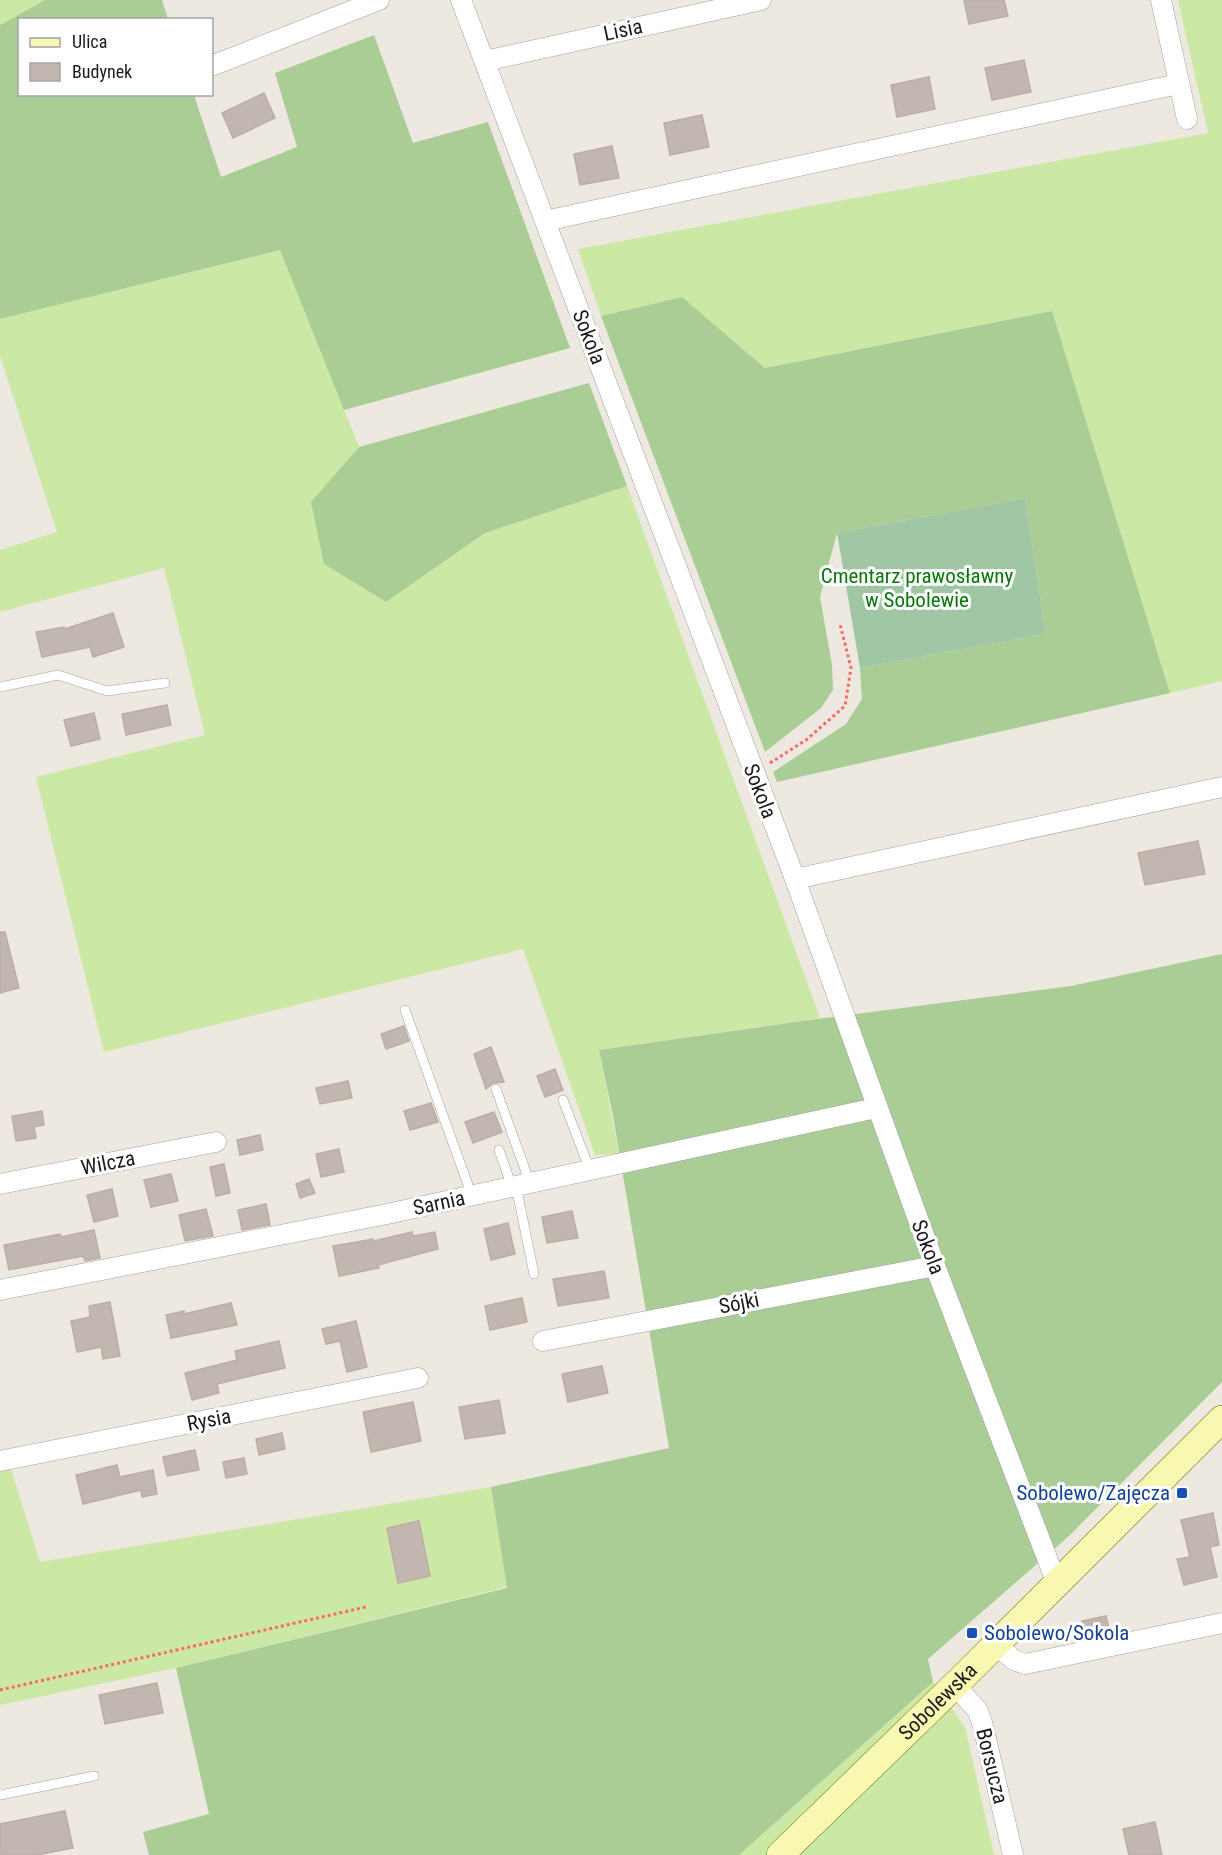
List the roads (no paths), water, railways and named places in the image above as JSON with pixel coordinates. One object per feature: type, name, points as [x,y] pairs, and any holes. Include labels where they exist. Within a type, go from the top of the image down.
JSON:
[{"type":"street","points":[[214,65],[379,0]]},
{"type":"street","name":"Sokola","points":[[461,0],[753,774],[795,879],[876,1108],[1057,1584]]},
{"type":"street","name":"Lisia","points":[[485,61],[761,0]]},
{"type":"street","points":[[1161,0],[1187,119]]},
{"type":"street","points":[[545,221],[1178,84]]},
{"type":"street","points":[[795,879],[1222,787]]},
{"type":"street","name":"Sarnia","points":[[0,1290],[472,1196],[876,1108]]},
{"type":"street","name":"Wilcza","points":[[0,1184],[216,1142]]},
{"type":"street","name":"Sójki","points":[[543,1341],[935,1266]]},
{"type":"street","name":"Rysia","points":[[0,1461],[418,1378]]},
{"type":"street","name":"Sobolewska","points":[[780,1855],[956,1685],[1222,1419]]},
{"type":"street","points":[[996,1645],[1014,1660],[1025,1664],[1222,1623]]},
{"type":"street","name":"Borsucza","points":[[956,1685],[978,1711],[1013,1855]]},
{"type":"lane","points":[[0,687],[58,675],[107,691],[165,683]]},
{"type":"lane","points":[[405,1010],[472,1196]]},
{"type":"lane","points":[[496,1089],[519,1186],[534,1274]]},
{"type":"lane","points":[[563,1100],[590,1170]]},
{"type":"lane","points":[[500,1150],[519,1186]]},
{"type":"lane","points":[[0,1795],[94,1776]]},
{"type":"place","name":"Sobolewo/Zajęcza","points":[[1182,1493]]},
{"type":"place","name":"Sobolewo/Sokola","points":[[972,1633]]},
{"type":"park label","name":"Cmentarz prawosławny w Sobolewie","points":[[917,588]]}]
